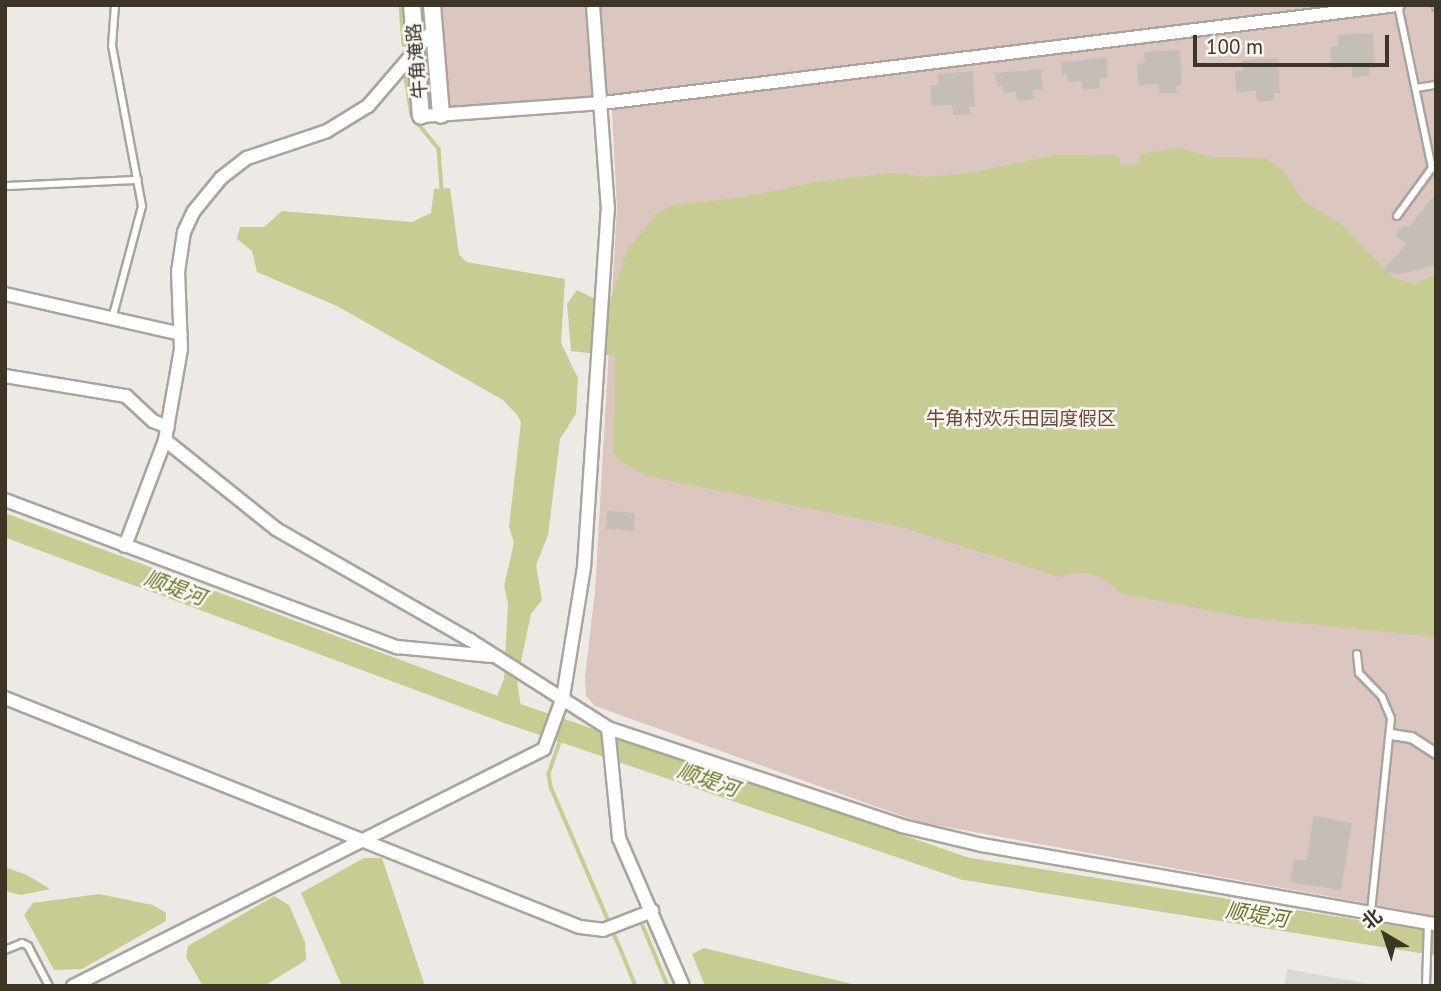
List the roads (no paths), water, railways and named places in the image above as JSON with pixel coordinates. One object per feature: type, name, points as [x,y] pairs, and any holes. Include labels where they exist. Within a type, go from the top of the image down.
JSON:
[{"type":"street","name":"牛角淹路","points":[[412,5],[421,116]]},
{"type":"street","name":"牛角淹路","points":[[432,5],[441,115]]},
{"type":"street","points":[[76,985],[544,749],[561,703],[584,567],[600,293],[608,210],[603,103],[593,5]]},
{"type":"street","points":[[421,116],[603,103],[1392,6]]},
{"type":"street","points":[[125,546],[167,433],[181,334],[178,272],[184,232],[194,211],[221,178],[247,158],[327,131],[368,106],[415,47],[434,29]]},
{"type":"street","points":[[5,294],[181,334]]},
{"type":"street","points":[[5,376],[126,396],[276,529],[496,656],[561,703],[608,728],[902,826],[956,839],[1371,913],[1430,926]]},
{"type":"street","points":[[5,500],[397,647],[496,656]]},
{"type":"street","points":[[5,698],[580,927],[610,928],[652,911]]},
{"type":"street","points":[[608,728],[608,768],[619,838],[683,986]]},
{"type":"street","points":[[1391,734],[1411,737],[1436,754]]},
{"type":"lane","points":[[112,319],[142,206],[112,46],[115,5]]},
{"type":"lane","points":[[1392,6],[1416,88],[1432,167],[1398,216]]},
{"type":"lane","points":[[1416,88],[1436,85]]},
{"type":"lane","points":[[5,186],[138,180]]},
{"type":"lane","points":[[1357,654],[1359,673],[1389,711],[1391,734],[1371,913]]},
{"type":"lane","points":[[1426,985],[1430,926]]},
{"type":"lane","points":[[5,950],[22,943],[28,946],[49,986]]},
{"type":"waterway","points":[[401,5],[404,45]]},
{"type":"waterway","points":[[406,78],[412,116],[439,149],[442,189]]},
{"type":"waterway","name":"顺堤河","points":[[5,525],[509,712],[964,868],[1436,944]]},
{"type":"waterway","points":[[564,731],[549,774],[551,787],[610,924]]},
{"type":"waterway","points":[[643,926],[668,986]]},
{"type":"waterway","points":[[613,931],[636,986]]},
{"type":"park label","name":"牛角村欢乐田园度假区","points":[[1021,419]]}]
